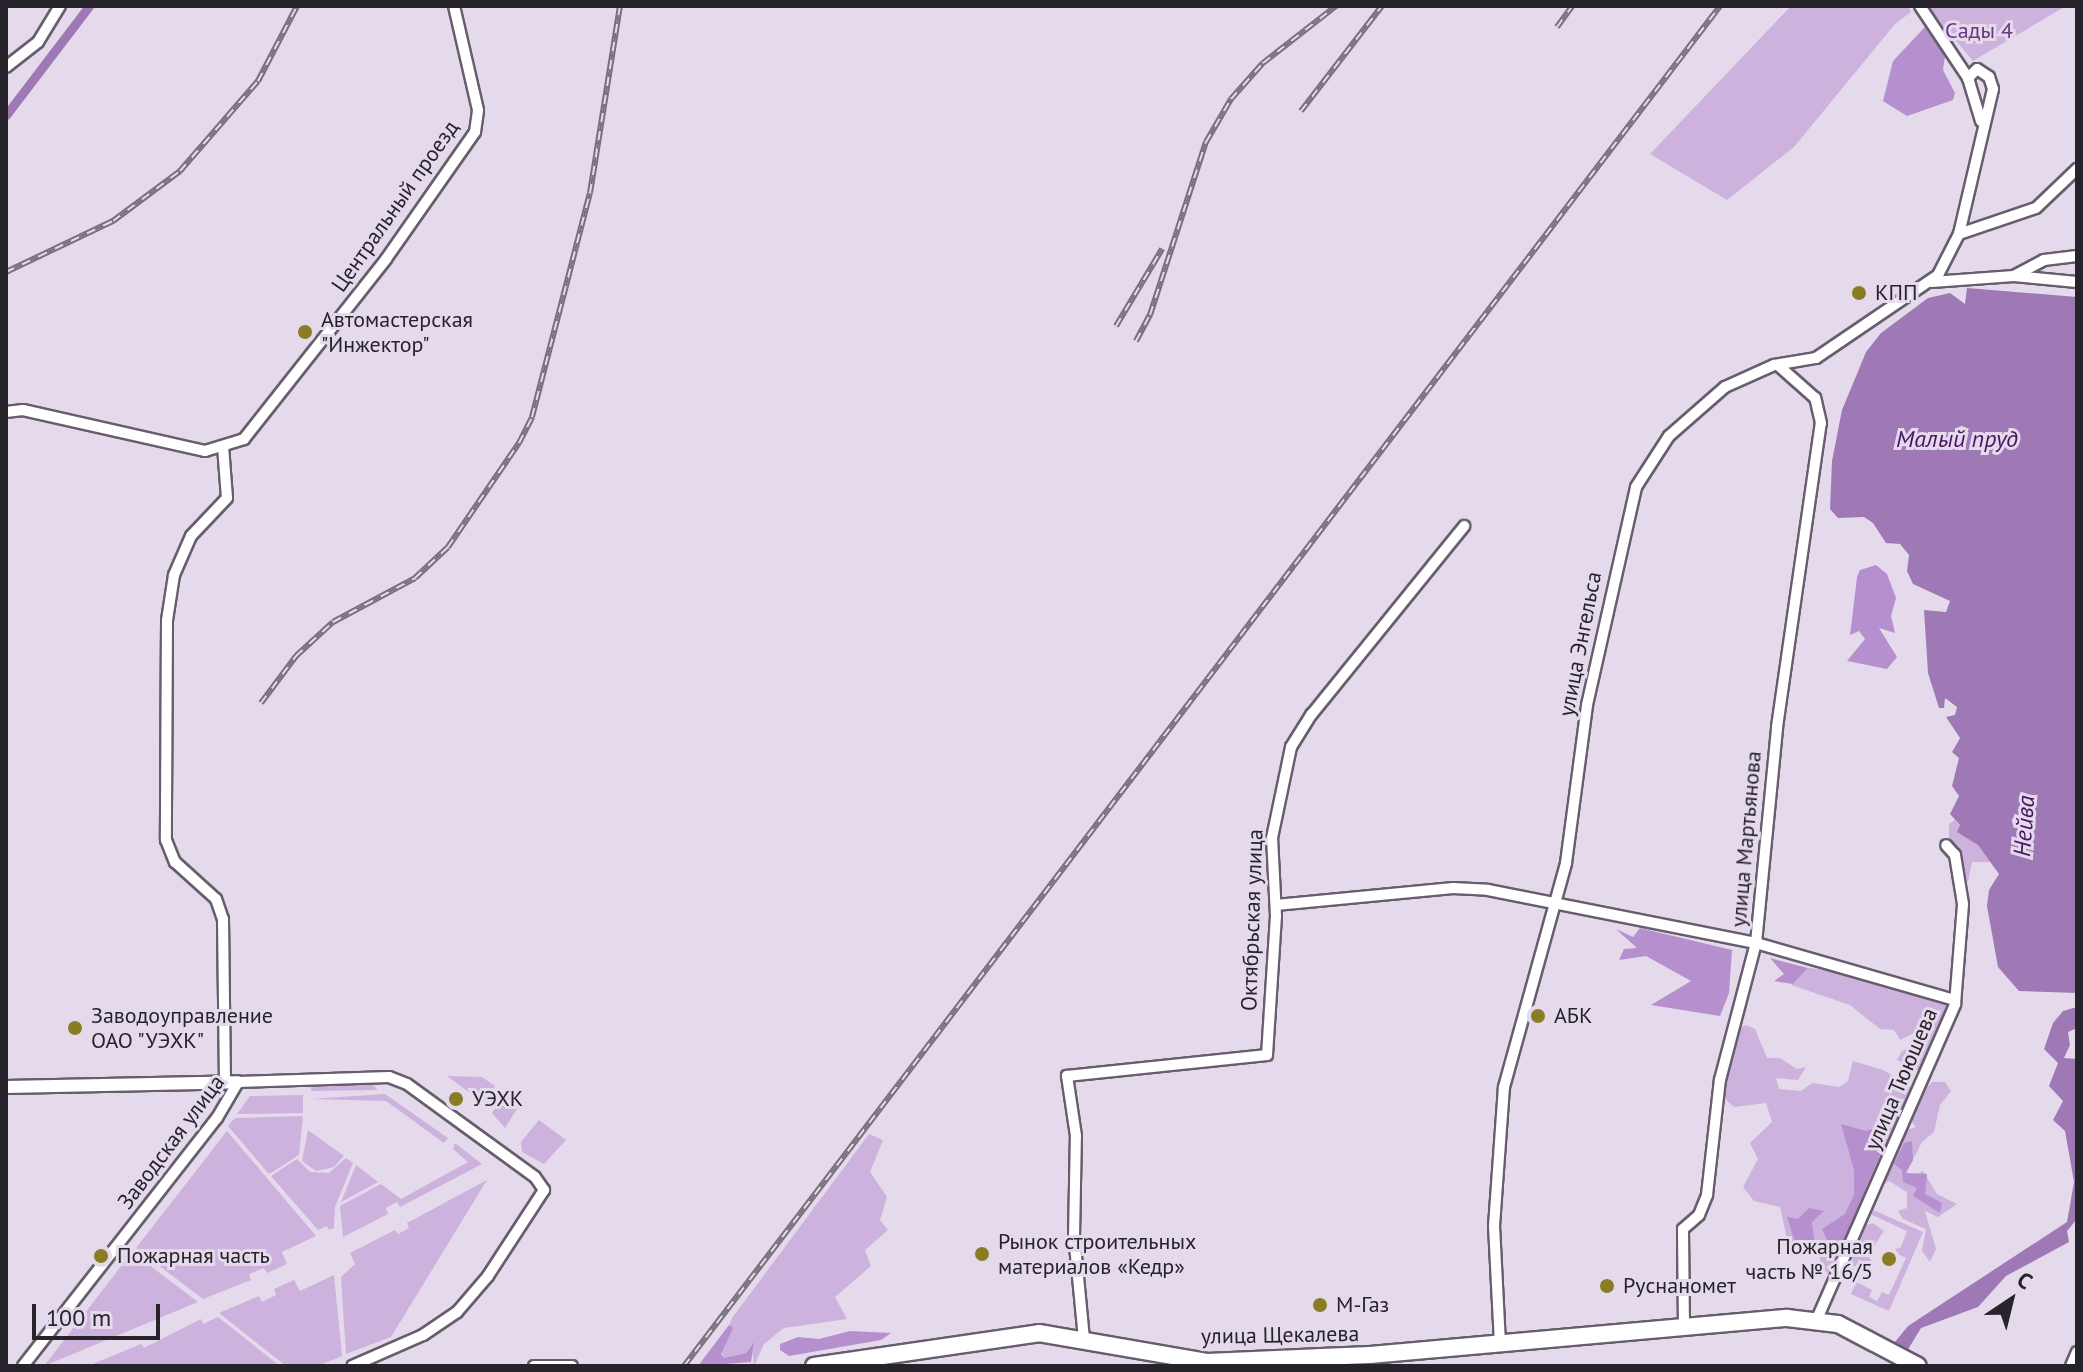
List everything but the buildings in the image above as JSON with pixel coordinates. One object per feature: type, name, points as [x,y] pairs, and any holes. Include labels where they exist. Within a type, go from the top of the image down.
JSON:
[{"type":"main road","name":"улица Щекалева","points":[[814,1366],[1008,1335],[1084,1339],[1207,1362],[1500,1344],[1684,1327],[1817,1319],[1856,1331],[1914,1364]]},
{"type":"street","points":[[6,67],[38,42],[60,6]]},
{"type":"street","name":"Центральный проезд","points":[[223,446],[244,439],[253,428],[386,259],[475,132],[478,110],[454,6]]},
{"type":"street","points":[[1920,6],[1968,78]]},
{"type":"street","name":"улица Энгельса","points":[[1500,1344],[1494,1226],[1502,1101],[1556,899],[1587,705],[1636,487],[1657,451],[1710,398],[1774,365],[1816,358],[1930,282],[1959,234],[1976,173],[1981,121],[1992,82],[1977,69],[1968,78],[1981,121]]},
{"type":"street","points":[[1959,234],[2036,208],[2077,169]]},
{"type":"street","points":[[2014,276],[2044,260],[2077,256]]},
{"type":"street","points":[[1930,282],[2014,276],[2077,282]]},
{"type":"street","name":"улица Мартьянова","points":[[1684,1327],[1683,1229],[1699,1215],[1707,1195],[1720,1080],[1756,943],[1777,727],[1821,423],[1808,388],[1774,365]]},
{"type":"street","points":[[6,412],[23,410],[205,451],[223,446],[227,498],[191,536],[174,575],[167,620],[166,840],[175,862],[216,899],[223,919],[231,1082],[6,1087]]},
{"type":"street","name":"Октябрьская улица","points":[[1084,1339],[1074,1236],[1076,1136],[1067,1076],[1267,1055],[1276,905],[1272,838],[1291,747],[1312,714],[1464,526]]},
{"type":"street","name":"улица Тююшева","points":[[1817,1319],[1955,1000],[1963,904],[1955,855],[1946,845]]},
{"type":"street","points":[[1276,905],[1453,888],[1556,899],[1756,943],[1955,1000]]},
{"type":"street","name":"Заводская улица","points":[[23,1366],[217,1118],[231,1082],[395,1078],[535,1177],[544,1190],[488,1276],[457,1312],[423,1335],[352,1366]]},
{"type":"street","points":[[2071,1366],[2077,1352]]},
{"type":"street","points":[[534,1366],[572,1366]]},
{"type":"green space","points":[[1791,6],[1908,6],[1911,12],[1895,24],[1794,147],[1727,200],[1650,154]]},
{"type":"green space","name":"Сады 4","points":[[1927,6],[2066,6],[1973,61]]},
{"type":"green space","points":[[1955,820],[1993,862],[1972,862],[1968,882],[1949,841],[1949,824]]},
{"type":"green space","points":[[1808,968],[1836,971],[1948,1004],[1920,1071],[1897,1060],[1902,1051],[1916,1045],[1916,1032],[1900,1040],[1894,1030],[1880,1029],[1850,1005],[1791,985]]},
{"type":"green space","points":[[1746,1025],[1755,1029],[1767,1058],[1780,1058],[1797,1069],[1806,1067],[1798,1080],[1776,1078],[1779,1089],[1801,1091],[1812,1083],[1839,1087],[1848,1081],[1853,1061],[1883,1070],[1911,1087],[1832,1279],[1821,1265],[1818,1243],[1813,1240],[1798,1255],[1790,1252],[1780,1207],[1754,1201],[1743,1187],[1758,1159],[1750,1143],[1772,1122],[1766,1103],[1734,1107],[1722,1096],[1736,1030]]},
{"type":"green space","points":[[447,1076],[482,1077],[495,1086],[484,1103]]},
{"type":"green space","points":[[1932,1082],[1945,1082],[1951,1091],[1940,1105],[1934,1132],[1922,1142],[1906,1173],[1913,1176],[1923,1171],[1937,1194],[1957,1204],[1938,1217],[1925,1211],[1936,1249],[1930,1262],[1922,1251],[1926,1229],[1903,1219],[1898,1211],[1907,1208],[1907,1192],[1889,1181],[1884,1184],[1906,1130],[1916,1127],[1911,1121],[1919,1097]]},
{"type":"green space","points":[[371,1083],[378,1090],[311,1091],[311,1084]]},
{"type":"green space","points":[[505,1093],[520,1104],[505,1128],[492,1113]]},
{"type":"green space","points":[[385,1094],[448,1138],[444,1143],[386,1101],[310,1099]]},
{"type":"green space","points":[[303,1095],[303,1113],[237,1114],[250,1096]]},
{"type":"green space","points":[[303,1116],[299,1155],[269,1174],[228,1126],[235,1118]]},
{"type":"green space","points":[[539,1120],[566,1140],[544,1164],[522,1152],[521,1142]]},
{"type":"green space","points":[[308,1130],[344,1156],[334,1167],[316,1171],[302,1161]]},
{"type":"green space","points":[[227,1131],[316,1236],[282,1252],[287,1264],[267,1273],[264,1268],[249,1274],[251,1280],[203,1299],[136,1248]]},
{"type":"green space","points":[[869,1134],[883,1140],[870,1172],[887,1197],[880,1220],[888,1230],[865,1250],[871,1266],[835,1297],[847,1319],[784,1328],[764,1344],[754,1366],[752,1344],[746,1353],[724,1358],[720,1349],[732,1318]]},
{"type":"green space","points":[[455,1143],[482,1164],[400,1207],[397,1202],[386,1208],[388,1214],[343,1237],[340,1206],[381,1184],[401,1199],[468,1162],[453,1149]]},
{"type":"green space","points":[[346,1158],[353,1163],[335,1207],[334,1228],[329,1230],[327,1226],[318,1230],[271,1176],[297,1159],[310,1172],[329,1173]]},
{"type":"green space","points":[[356,1165],[378,1182],[341,1202]]},
{"type":"green space","points":[[487,1180],[391,1337],[346,1354],[341,1277],[355,1264],[350,1253],[395,1230],[398,1234],[409,1228],[407,1223]]},
{"type":"green space","points":[[1873,1210],[1923,1232],[1889,1311],[1851,1294],[1856,1282],[1872,1290],[1869,1297],[1877,1301],[1882,1292],[1889,1295],[1906,1258],[1892,1251],[1901,1247],[1907,1231],[1872,1215]]},
{"type":"green space","points":[[1873,1223],[1884,1231],[1868,1255],[1873,1263],[1850,1267],[1863,1226]]},
{"type":"green space","points":[[132,1252],[198,1302],[44,1366]]},
{"type":"green space","points":[[334,1275],[342,1356],[318,1366],[286,1366],[219,1313],[259,1296],[262,1302],[276,1295],[274,1289],[294,1280],[300,1291]]},
{"type":"green space","points":[[218,1317],[280,1366],[88,1366],[141,1344],[144,1348],[201,1319],[203,1324]]},
{"type":"shaded area","points":[[1925,27],[1945,55],[1943,70],[1955,93],[1953,100],[1907,116],[1883,101],[1893,61]]},
{"type":"shaded area","points":[[1876,565],[1887,574],[1896,598],[1891,616],[1895,633],[1879,628],[1897,657],[1887,669],[1847,661],[1865,639],[1859,631],[1850,635],[1857,577],[1860,570]]},
{"type":"shaded area","points":[[1640,928],[1732,950],[1729,993],[1720,1016],[1651,1005],[1691,981],[1646,956],[1619,960],[1624,949],[1637,948],[1616,929],[1633,937]]},
{"type":"shaded area","points":[[1770,958],[1808,968],[1793,984],[1774,981],[1784,974]]},
{"type":"shaded area","points":[[1841,1124],[1866,1131],[1893,1124],[1839,1252],[1832,1251],[1822,1229],[1845,1214],[1854,1195],[1854,1170]]},
{"type":"shaded area","points":[[1912,1141],[1913,1160],[1906,1173],[1927,1174],[1925,1194],[1942,1203],[1940,1213],[1913,1196],[1917,1188],[1903,1182],[1902,1170],[1894,1164],[1904,1143]]},
{"type":"shaded area","points":[[1809,1208],[1824,1211],[1812,1222],[1814,1240],[1807,1248],[1794,1239],[1787,1217],[1798,1219]]},
{"type":"shaded area","points":[[729,1325],[733,1328],[721,1354],[724,1358],[746,1353],[754,1342],[751,1362],[698,1366]]},
{"type":"shaded area","points":[[850,1331],[891,1333],[881,1340],[789,1356],[780,1350],[780,1344],[798,1337],[819,1339]]},
{"type":"water","name":"Малый пруд","points":[[1967,288],[2077,297],[2077,993],[2019,991],[1998,967],[1987,906],[1989,890],[1999,874],[1978,845],[1957,832],[1960,825],[1950,814],[1959,796],[1952,786],[1959,758],[1952,752],[1960,738],[1946,717],[1955,715],[1957,707],[1945,698],[1944,708],[1939,708],[1928,673],[1924,610],[1946,612],[1950,601],[1913,584],[1907,571],[1909,555],[1900,544],[1886,543],[1873,523],[1864,517],[1838,518],[1830,509],[1832,461],[1842,410],[1866,352],[1881,333],[1928,298],[1950,293],[1965,304]]},
{"type":"water","points":[[2077,1007],[2077,1028],[2068,1032],[2070,1045],[2064,1058],[2077,1059],[2077,1219],[2067,1231],[2069,1242],[2006,1276],[1978,1307],[1921,1328],[1898,1366],[1893,1363],[1895,1342],[1908,1326],[2067,1222],[2074,1182],[2065,1131],[2053,1120],[2063,1101],[2049,1086],[2058,1063],[2044,1049],[2053,1023],[2063,1011]]},
{"type":"waterway","points":[[6,115],[89,6]]},
{"type":"railway","points":[[6,272],[113,221],[180,171],[258,81],[297,6]]},
{"type":"railway","points":[[261,703],[296,656],[333,622],[415,578],[448,547],[519,443],[532,417],[590,193],[620,6]]},
{"type":"railway","points":[[1136,341],[1150,315],[1206,142],[1231,99],[1263,63],[1336,6]]},
{"type":"railway","points":[[1301,111],[1382,6]]},
{"type":"railway","points":[[1557,27],[1572,6]]},
{"type":"railway","points":[[684,1366],[1720,6]]},
{"type":"railway","points":[[1116,326],[1162,249]]},
{"type":"place","name":"КПП","points":[[1859,293]]},
{"type":"place","name":"Автомастерская \"Инжектор\"","points":[[305,332]]},
{"type":"place","name":"АБК","points":[[1538,1016]]},
{"type":"place","name":"Заводоуправление ОАО \"УЭХК\"","points":[[75,1028]]},
{"type":"place","name":"УЭХК","points":[[456,1099]]},
{"type":"place","name":"Рынок строительных материалов «Кедр»","points":[[982,1254]]},
{"type":"place","name":"Пожарная часть","points":[[101,1256]]},
{"type":"place","name":"Пожарная часть № 16/5","points":[[1889,1259]]},
{"type":"place","name":"Руснаномет","points":[[1607,1286]]},
{"type":"place","name":"М-Газ","points":[[1320,1305]]},
{"type":"water label","name":"Нейва","points":[[2024,826]]}]
